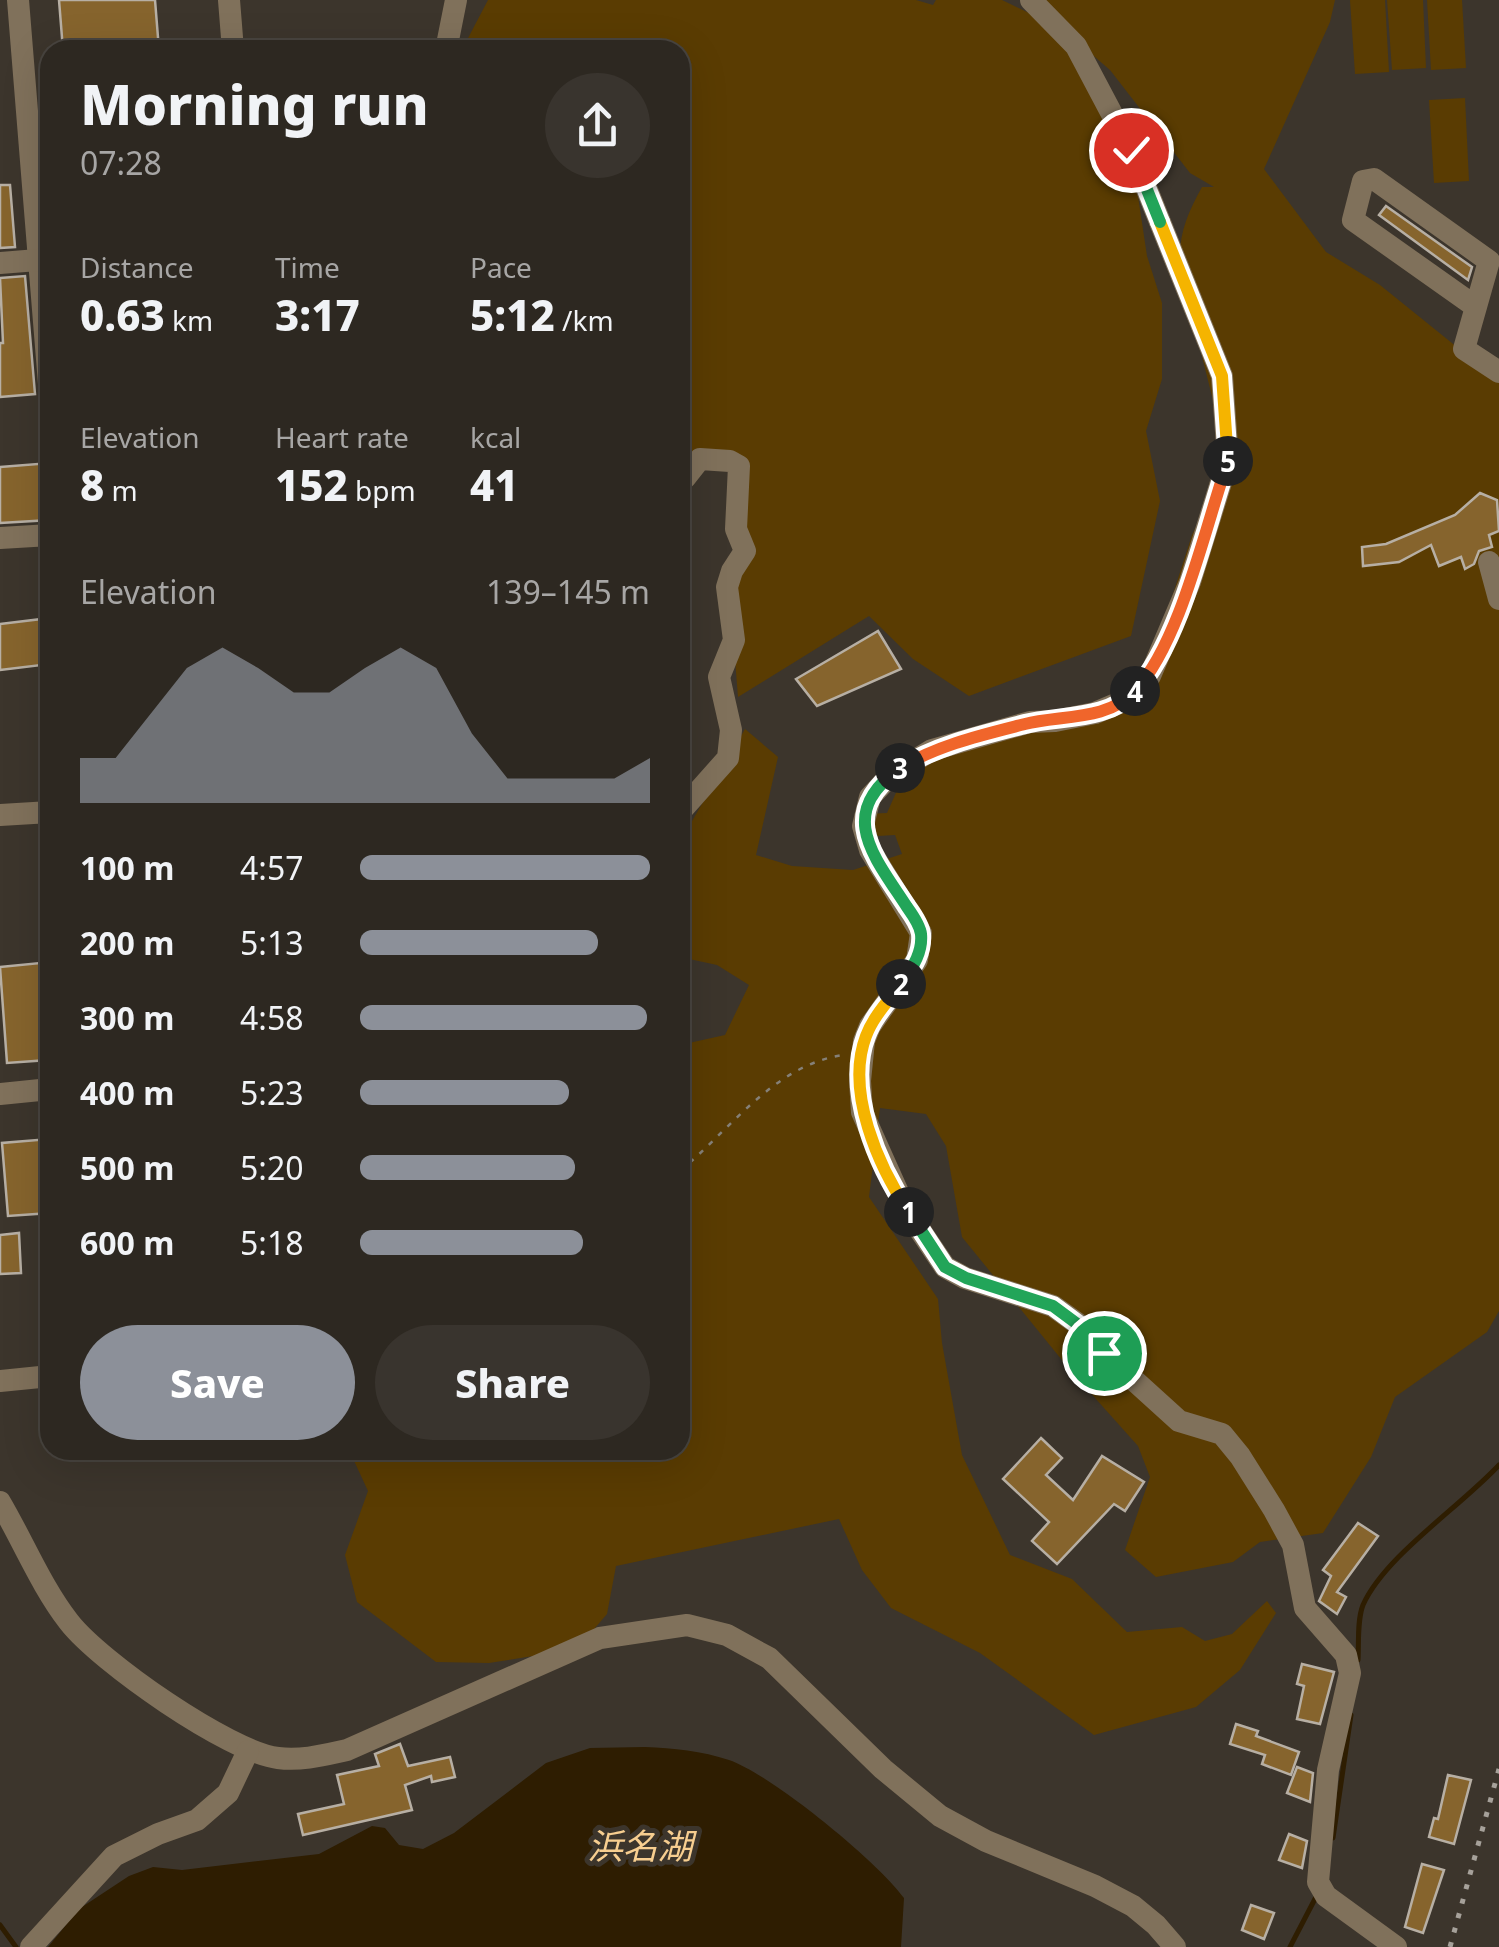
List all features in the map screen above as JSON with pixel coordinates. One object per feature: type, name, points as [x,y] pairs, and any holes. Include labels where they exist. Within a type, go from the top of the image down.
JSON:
[{"type":"street","points":[[18,0],[40,228]]},
{"type":"street","points":[[229,0],[232,40]]},
{"type":"street","points":[[448,40],[456,0]]},
{"type":"street","points":[[1031,0],[1076,46],[1131,150],[1222,376],[1228,460],[1190,582],[1162,649],[1150,676],[1128,699],[1095,712],[1030,722],[932,750],[896,770],[870,797],[863,826],[870,850],[921,933],[917,960],[870,1026],[862,1053],[860,1093],[871,1136],[905,1208],[945,1267],[966,1278],[1053,1306],[1179,1421],[1222,1434],[1274,1510],[1293,1545],[1305,1608],[1346,1654],[1350,1673],[1328,1770],[1318,1882],[1326,1896],[1396,1947]]},
{"type":"street","points":[[1476,307],[1353,220],[1363,181],[1374,179],[1490,261],[1464,349],[1499,372]]},
{"type":"street","points":[[0,263],[40,259]]},
{"type":"street","points":[[690,472],[700,459],[730,461],[739,466],[736,528],[745,551],[727,587],[734,640],[718,677],[732,743],[720,770],[690,802]]},
{"type":"street","points":[[0,538],[40,536]]},
{"type":"street","points":[[1489,562],[1499,599]]},
{"type":"street","points":[[0,815],[40,813]]},
{"type":"street","points":[[0,1094],[40,1089]]},
{"type":"street","points":[[0,1381],[40,1377]]},
{"type":"street","points":[[0,1502],[68,1620],[88,1644],[115,1668],[248,1750],[277,1758],[306,1759],[346,1750],[600,1638],[687,1625],[727,1635],[768,1658],[883,1770],[940,1816],[986,1842],[1095,1886],[1133,1906],[1176,1947]]},
{"type":"street","points":[[30,1947],[114,1856],[197,1820],[228,1792],[248,1750]]},
{"type":"path","points":[[690,1162],[774,1086],[811,1063],[862,1053]]},
{"type":"shaded area","points":[[488,0],[916,0],[933,5],[936,0],[1002,0],[1058,27],[1131,150],[1147,256],[1162,303],[1162,379],[1146,431],[1160,501],[1131,636],[969,696],[913,659],[869,616],[738,697],[730,596],[744,457],[690,468],[690,40],[467,40]]},
{"type":"shaded area","points":[[1029,0],[1335,0],[1330,22],[1264,169],[1326,252],[1380,285],[1499,381],[1499,1311],[1487,1332],[1395,1397],[1371,1457],[1323,1533],[1260,1542],[1233,1562],[1156,1577],[1125,1550],[1150,1477],[1138,1446],[1070,1370],[962,1237],[946,1146],[926,1114],[880,1108],[869,1197],[938,1299],[962,1455],[1010,1555],[1072,1579],[1127,1632],[1182,1627],[1205,1641],[1232,1634],[1267,1601],[1276,1613],[1240,1670],[1196,1707],[1094,1735],[980,1653],[891,1608],[862,1570],[839,1519],[616,1566],[607,1614],[577,1649],[489,1663],[436,1662],[357,1602],[345,1555],[368,1491],[354,1460],[690,1460],[690,1043],[725,1035],[749,985],[717,965],[690,959],[690,825],[745,729],[778,757],[756,855],[792,866],[853,870],[902,854],[895,835],[878,836],[860,814],[887,813],[907,768],[945,750],[1122,709],[1164,622],[1192,535],[1228,460],[1180,269],[1180,246],[1187,217],[1202,187],[1214,187],[1190,173],[1110,70]]},
{"type":"shaded area","points":[[1350,0],[1385,0],[1389,72],[1355,74]]},
{"type":"shaded area","points":[[1387,0],[1423,0],[1426,68],[1392,70]]},
{"type":"shaded area","points":[[1427,0],[1462,0],[1466,68],[1431,70]]},
{"type":"shaded area","points":[[1465,98],[1469,181],[1434,183],[1429,100]]},
{"type":"water","name":"浜名湖","points":[[590,1748],[687,1750],[729,1760],[771,1783],[822,1821],[904,1898],[901,1947],[48,1947],[79,1909],[129,1876],[153,1867],[182,1870],[319,1854],[372,1826],[385,1828],[399,1845],[423,1849],[454,1833],[546,1763]]},
{"type":"building","points":[[59,0],[155,0],[158,40],[62,40]]},
{"type":"building","points":[[0,185],[10,185],[15,247],[0,248]]},
{"type":"building","points":[[1386,206],[1472,267],[1468,280],[1379,215]]},
{"type":"building","points":[[25,276],[35,394],[0,397],[0,278]]},
{"type":"building","points":[[40,464],[40,521],[0,523],[0,467]]},
{"type":"building","points":[[1480,493],[1497,500],[1499,531],[1489,535],[1492,547],[1479,551],[1474,564],[1465,569],[1461,557],[1439,566],[1431,545],[1399,562],[1363,566],[1362,547],[1386,544],[1455,515]]},
{"type":"building","points":[[40,619],[40,665],[0,670],[0,624]]},
{"type":"building","points":[[878,631],[901,669],[817,706],[796,679]]},
{"type":"building","points":[[40,963],[40,1061],[7,1063],[0,967]]},
{"type":"building","points":[[40,1140],[40,1214],[8,1216],[2,1143]]},
{"type":"building","points":[[19,1233],[21,1273],[0,1274],[0,1235]]},
{"type":"building","points":[[1041,1438],[1062,1458],[1046,1475],[1073,1500],[1102,1456],[1144,1482],[1125,1511],[1114,1504],[1057,1564],[1032,1541],[1049,1522],[1003,1479]]},
{"type":"building","points":[[1358,1523],[1378,1536],[1337,1592],[1346,1597],[1337,1614],[1319,1601],[1331,1576],[1323,1570]]},
{"type":"building","points":[[1302,1664],[1334,1672],[1320,1724],[1297,1719],[1304,1686],[1297,1684]]},
{"type":"building","points":[[1236,1724],[1299,1752],[1291,1775],[1262,1764],[1265,1755],[1230,1744]]},
{"type":"building","points":[[400,1744],[408,1766],[450,1757],[455,1777],[432,1782],[431,1776],[405,1785],[412,1810],[303,1835],[298,1814],[344,1804],[337,1775],[379,1766],[375,1754]]},
{"type":"building","points":[[1297,1767],[1313,1773],[1310,1802],[1287,1793]]},
{"type":"building","points":[[1448,1775],[1471,1780],[1454,1844],[1429,1837],[1434,1818],[1438,1819]]},
{"type":"building","points":[[1289,1834],[1307,1841],[1302,1868],[1279,1860]]},
{"type":"building","points":[[1422,1864],[1444,1870],[1423,1933],[1405,1927]]},
{"type":"building","points":[[1251,1905],[1274,1913],[1264,1939],[1242,1930]]},
{"type":"waterway","points":[[1358,1660],[1361,1611],[1374,1587],[1405,1550],[1499,1465]]},
{"type":"waterway","points":[[1333,1838],[1351,1715]]},
{"type":"waterway","points":[[1290,1947],[1317,1895]]},
{"type":"waterway","points":[[0,1925],[16,1947]]},
{"type":"railway","points":[[1450,1947],[1499,1769]]},
{"type":"route","points":[[1104,1353],[1084,1329],[1053,1306],[966,1278],[945,1267],[905,1208],[871,1136],[860,1093],[864,1040],[917,960],[921,933],[870,850],[863,826],[864,811],[879,786],[896,770],[932,750],[1030,722],[1095,712],[1128,699],[1150,676],[1190,582],[1228,460],[1222,376],[1131,150]]}]
